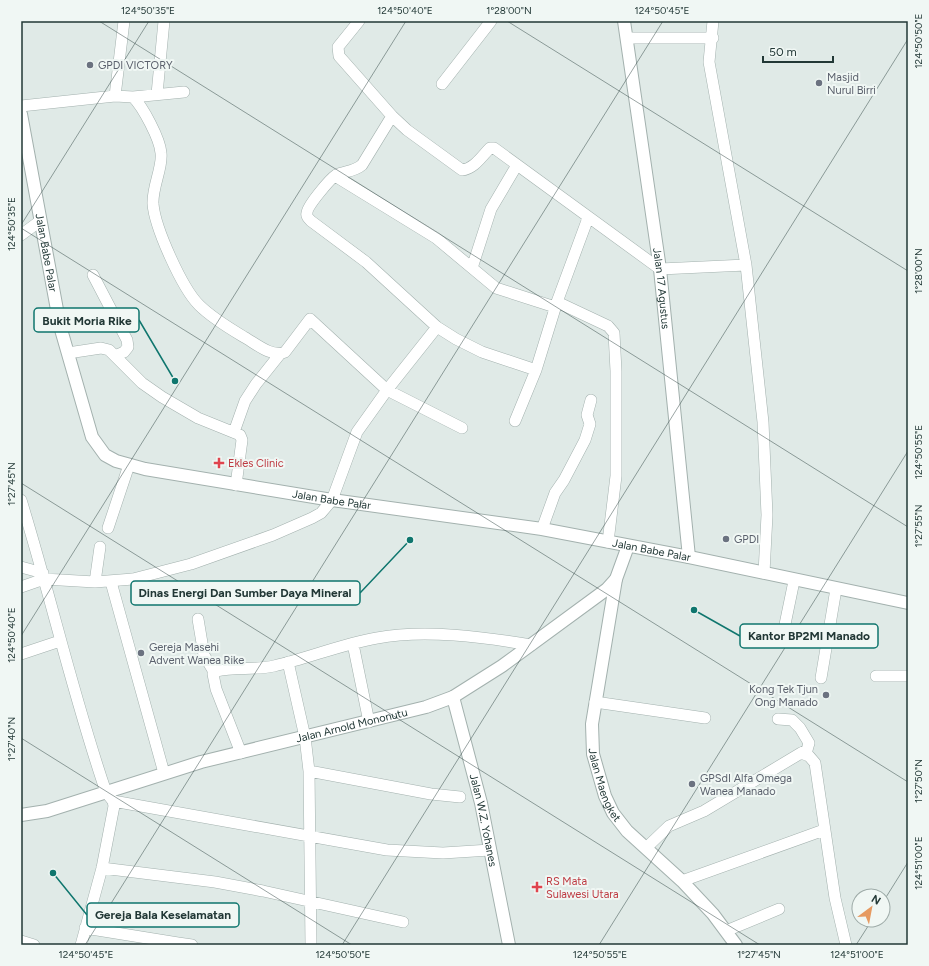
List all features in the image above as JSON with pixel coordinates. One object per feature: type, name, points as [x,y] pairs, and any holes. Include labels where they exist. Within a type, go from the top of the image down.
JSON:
[{"type":"street","points":[[115,96],[124,21]]},
{"type":"street","points":[[157,94],[164,21]]},
{"type":"street","points":[[359,21],[338,47],[340,56],[392,116],[407,130],[462,170],[467,170],[473,166],[492,148],[499,151],[588,218],[660,269],[746,265]]},
{"type":"street","points":[[442,84],[491,21]]},
{"type":"street","name":"Jalan 17 Agustus","points":[[624,21],[660,269],[689,557]]},
{"type":"street","points":[[713,21],[713,38],[709,53],[709,62],[746,265],[763,422],[767,515],[764,573]]},
{"type":"street","points":[[627,38],[713,38]]},
{"type":"street","points":[[21,106],[115,96],[133,97],[184,92]]},
{"type":"street","points":[[133,97],[144,109],[161,154],[153,195],[154,209],[160,230],[182,280],[200,307],[226,326],[274,354],[285,352],[310,319],[387,390],[462,428]]},
{"type":"street","name":"Jalan Babe Palar","points":[[21,114],[60,326],[92,437],[105,455],[129,465],[236,484],[332,500],[542,529],[689,557],[794,581],[908,604]]},
{"type":"street","points":[[392,116],[362,165],[356,169],[335,176],[307,210],[307,216],[366,262],[438,327],[456,339],[482,352],[536,370]]},
{"type":"street","points":[[472,268],[491,209],[517,165]]},
{"type":"street","points":[[335,176],[436,238],[482,278],[503,291],[556,304],[608,326],[614,333],[616,371],[616,476],[608,542]]},
{"type":"street","points":[[515,421],[536,370],[556,304],[588,218]]},
{"type":"street","points":[[21,235],[40,221]]},
{"type":"street","points":[[93,276],[127,340],[128,347],[124,352],[115,356]]},
{"type":"street","points":[[21,567],[44,576],[95,582],[111,582],[133,579],[191,564],[273,535],[312,518],[332,500],[353,440],[387,390],[438,327]]},
{"type":"street","points":[[68,353],[101,348],[109,350],[142,383],[162,398],[198,418],[234,432],[242,438],[236,484]]},
{"type":"street","points":[[234,432],[245,401],[256,384],[280,354]]},
{"type":"street","points":[[542,529],[555,493],[564,480],[585,440],[590,422],[587,415],[591,400]]},
{"type":"street","points":[[108,528],[129,465]]},
{"type":"street","points":[[21,500],[44,576],[77,704],[110,796],[114,812],[102,868],[81,945]]},
{"type":"street","name":"Jalan Arnold Mononutu","points":[[21,815],[47,811],[110,796],[164,773],[369,722],[426,707],[453,697],[502,666],[595,599],[616,579],[628,546]]},
{"type":"street","points":[[95,582],[100,547]]},
{"type":"street","points":[[21,587],[44,576]]},
{"type":"street","name":"Jalan Maengket","points":[[616,579],[592,724],[593,754],[605,796],[620,822],[682,881],[726,931],[736,945]]},
{"type":"street","points":[[764,636],[778,638],[783,634],[794,581]]},
{"type":"street","points":[[111,582],[164,773]]},
{"type":"street","points":[[821,678],[836,589]]},
{"type":"street","points":[[198,619],[204,654],[214,672],[216,689],[241,753]]},
{"type":"street","points":[[214,672],[220,670],[252,670],[288,662],[375,638],[411,634],[500,640],[531,644]]},
{"type":"street","points":[[21,654],[60,641]]},
{"type":"street","points":[[353,644],[369,722]]},
{"type":"street","points":[[288,662],[305,737],[309,771],[308,837],[311,945]]},
{"type":"street","points":[[876,676],[908,676]]},
{"type":"street","name":"Jalan W.Z. Yohanes","points":[[453,697],[481,803],[509,945]]},
{"type":"street","points":[[595,702],[705,718]]},
{"type":"street","points":[[646,848],[669,826],[704,811],[807,750],[809,743],[800,728],[792,720],[778,719]]},
{"type":"street","points":[[801,754],[809,756],[815,763],[835,898],[846,945]]},
{"type":"street","points":[[309,771],[431,794],[460,797]]},
{"type":"street","points":[[110,796],[308,837],[405,852],[443,853],[490,850]]},
{"type":"street","points":[[682,881],[824,830]]},
{"type":"street","points":[[102,868],[215,882],[310,900],[403,922]]},
{"type":"street","points":[[726,931],[779,909]]},
{"type":"street","points":[[85,928],[178,944],[192,945]]},
{"type":"street","points":[[21,941],[34,945]]},
{"type":"place","name":"GPDI VICTORY","points":[[90,65]]},
{"type":"place","name":"Masjid Nurul Birri","points":[[819,83]]},
{"type":"place","name":"Bukit Moria Rike","points":[[175,381]]},
{"type":"place","name":"Ekles Clinic","points":[[219,463]]},
{"type":"place","name":"GPDI","points":[[726,539]]},
{"type":"place","name":"Dinas Energi Dan Sumber Daya Mineral","points":[[410,540]]},
{"type":"place","name":"Kantor BP2MI Manado","points":[[694,610]]},
{"type":"place","name":"Gereja Masehi Advent Wanea Rike","points":[[141,653]]},
{"type":"place","name":"Kong Tek Tjun Ong Manado","points":[[826,695]]},
{"type":"place","name":"GPSdI Alfa Omega Wanea Manado","points":[[692,784]]},
{"type":"place","name":"Gereja Bala Keselamatan","points":[[53,873]]},
{"type":"place","name":"RS Mata Sulawesi Utara","points":[[537,887]]}]
